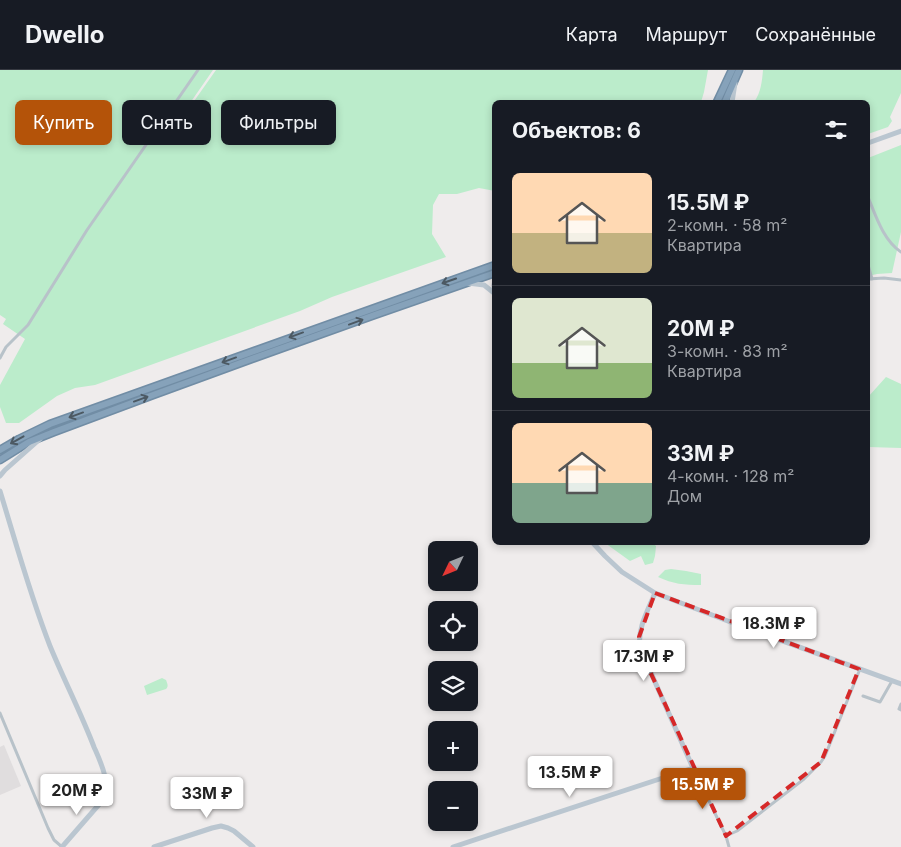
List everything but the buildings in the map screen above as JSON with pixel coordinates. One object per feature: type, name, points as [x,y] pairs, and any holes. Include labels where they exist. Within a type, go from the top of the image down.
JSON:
[{"type":"highway","points":[[719,100],[732,70]]},
{"type":"highway","points":[[726,100],[738,73]]},
{"type":"highway","points":[[0,450],[50,424],[492,266]]},
{"type":"highway","points":[[0,460],[46,434],[492,274]]},
{"type":"street","points":[[0,358],[6,347],[28,325],[87,230],[198,70]]},
{"type":"street","points":[[732,100],[738,73]]},
{"type":"street","points":[[870,142],[901,131]]},
{"type":"street","points":[[870,201],[884,232],[896,249],[901,252]]},
{"type":"street","points":[[870,279],[900,279]]},
{"type":"street","points":[[468,282],[484,285],[492,292]]},
{"type":"street","points":[[0,476],[46,434]]},
{"type":"street","points":[[0,490],[32,596],[50,646],[97,755],[106,784],[106,792],[102,801],[62,847],[54,840],[48,828],[0,713]]},
{"type":"street","points":[[595,545],[622,572],[654,593],[733,624],[901,684]]},
{"type":"street","points":[[654,593],[640,632],[640,648],[726,836],[729,847]]},
{"type":"street","points":[[726,836],[737,831],[804,779],[821,762],[860,669]]},
{"type":"street","points":[[862,696],[880,702],[892,681]]},
{"type":"street","points":[[901,704],[899,709],[901,710]]},
{"type":"street","points":[[453,847],[694,768]]},
{"type":"street","points":[[154,847],[221,826],[234,832],[253,847]]},
{"type":"highlighted area","points":[[655,593],[859,669],[821,762],[726,836],[641,652],[639,637]]},
{"type":"shaded area","points":[[4,745],[21,786],[0,795],[0,747]]},
{"type":"green space","points":[[0,70],[213,70],[192,100],[122,100],[122,145],[211,145],[211,100],[195,100],[216,70],[708,70],[702,100],[492,100],[492,190],[479,188],[457,194],[439,194],[433,205],[432,234],[446,257],[95,385],[75,388],[57,396],[19,423],[6,423],[0,407],[0,385],[25,339],[3,324],[6,319],[0,315]]},
{"type":"green space","points":[[763,70],[901,70],[901,93],[890,117],[892,121],[888,127],[870,133],[870,100],[755,100],[762,83]]},
{"type":"green space","points":[[901,145],[901,232],[892,273],[870,276],[870,157]]},
{"type":"green space","points":[[886,377],[901,384],[901,448],[870,447],[870,395]]},
{"type":"green space","points":[[608,545],[656,546],[653,563],[645,565],[641,556],[630,561]]},
{"type":"green space","points":[[671,569],[701,574],[701,585],[679,584],[658,577],[665,570]]},
{"type":"green space","points":[[162,678],[167,682],[168,686],[166,689],[147,695],[144,686]]}]
